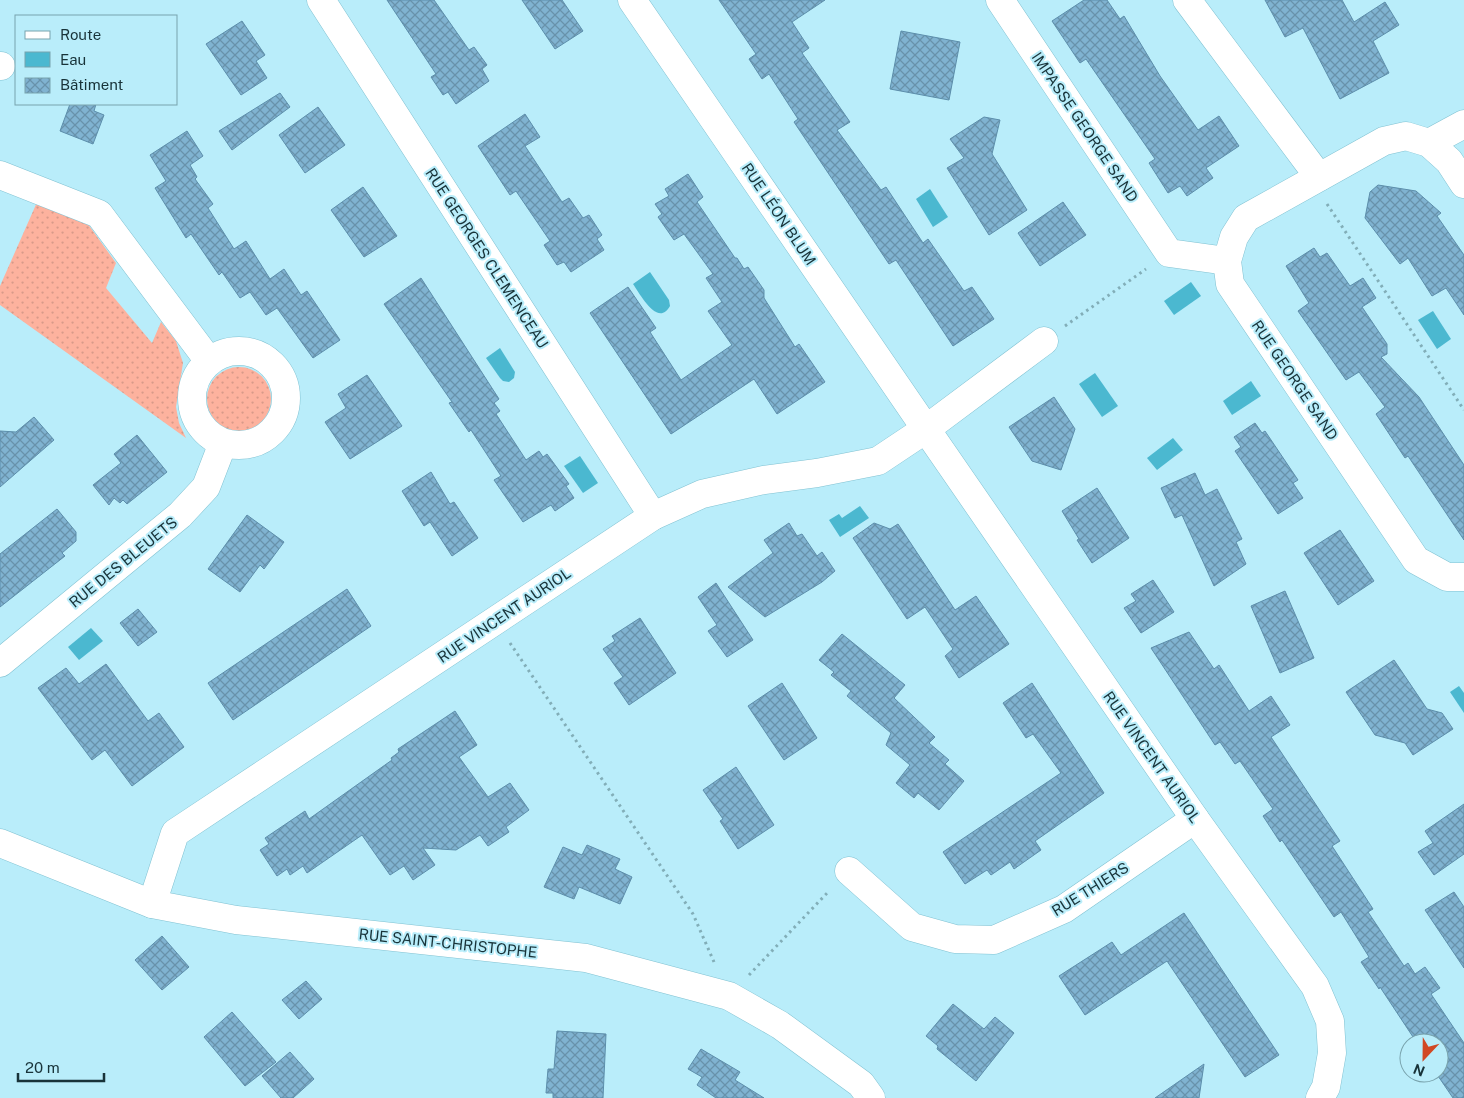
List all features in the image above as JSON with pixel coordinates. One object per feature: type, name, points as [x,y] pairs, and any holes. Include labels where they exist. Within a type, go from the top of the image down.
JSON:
[{"type":"street","name":"RUE GEORGES CLEMENCEAU","points":[[321,0],[653,516]]},
{"type":"street","name":"RUE LÉON BLUM","points":[[632,0],[926,428]]},
{"type":"street","name":"IMPASSE GEORGE SAND","points":[[1000,0],[1169,253]]},
{"type":"street","points":[[1187,0],[1319,177]]},
{"type":"street","points":[[1464,124],[1430,142],[1448,160],[1464,184]]},
{"type":"street","name":"RUE GEORGE SAND","points":[[1430,142],[1406,136],[1384,141],[1246,218],[1234,237],[1227,261],[1230,284],[1416,560],[1447,577],[1464,577]]},
{"type":"street","points":[[0,176],[99,214],[209,361]]},
{"type":"street","points":[[1169,253],[1227,261]]},
{"type":"street","name":"RUE VINCENT AURIOL","points":[[152,904],[175,833],[653,516],[702,494],[764,480],[817,473],[878,461],[1044,341]]},
{"type":"street","points":[[240,351],[256,354],[270,362],[281,375],[286,391],[286,408],[280,423],[269,435],[255,443],[239,446],[222,443],[209,436],[199,424],[193,411],[191,398],[194,384],[200,371],[209,361],[224,353],[240,351]]},
{"type":"street","name":"RUE VINCENT AURIOL","points":[[926,428],[1196,819],[1315,986],[1330,1020],[1332,1053],[1326,1087],[1320,1098]]},
{"type":"street","name":"RUE DES BLEUETS","points":[[0,663],[180,515],[206,487],[222,443]]},
{"type":"street","name":"RUE THIERS","points":[[848,871],[912,928],[955,939],[994,940],[1064,909],[1196,819]]},
{"type":"street","name":"RUE SAINT-CHRISTOPHE","points":[[0,843],[152,904],[236,920],[586,958],[729,996],[780,1025],[861,1084],[871,1098]]},
{"type":"path","points":[[1319,177],[1318,190],[1464,410]]},
{"type":"path","points":[[1044,341],[1169,253]]},
{"type":"path","points":[[495,622],[693,914],[729,996],[848,871]]},
{"type":"shaded area","points":[[38,200],[85,220],[116,263],[106,288],[152,343],[161,322],[176,341],[183,363],[176,407],[179,423],[186,438],[0,305],[0,286]]},
{"type":"shaded area","points":[[239,367],[257,373],[265,381],[271,399],[265,417],[257,425],[239,431],[221,425],[213,417],[207,399],[213,381],[221,373]]},
{"type":"water","points":[[930,189],[948,217],[933,227],[916,199]]},
{"type":"water","points":[[650,272],[669,300],[670,306],[665,312],[660,313],[650,307],[633,284]]},
{"type":"water","points":[[1191,282],[1201,296],[1174,315],[1164,301]]},
{"type":"water","points":[[1433,311],[1451,339],[1437,349],[1418,320]]},
{"type":"water","points":[[500,348],[515,372],[514,378],[509,382],[503,381],[500,378],[486,358]]},
{"type":"water","points":[[1095,373],[1118,406],[1102,417],[1079,384]]},
{"type":"water","points":[[1251,381],[1261,396],[1232,415],[1223,401]]},
{"type":"water","points":[[1173,438],[1183,450],[1157,470],[1147,458]]},
{"type":"water","points":[[580,456],[598,483],[583,493],[564,466]]},
{"type":"water","points":[[860,506],[869,518],[840,537],[829,520],[839,514],[842,518]]},
{"type":"water","points":[[91,628],[103,641],[79,660],[68,647]]},
{"type":"water","points":[[1459,686],[1464,693],[1464,713],[1450,692]]},
{"type":"building","points":[[387,0],[434,0],[469,50],[474,47],[487,65],[482,69],[489,81],[456,104],[448,92],[443,95],[431,77],[436,74]]},
{"type":"building","points":[[522,0],[562,0],[583,31],[555,49]]},
{"type":"building","points":[[719,0],[825,0],[792,22],[809,48],[802,53],[850,122],[837,130],[881,190],[886,187],[923,243],[928,239],[964,291],[972,287],[994,319],[953,346],[896,260],[889,264],[794,122],[798,119],[769,74],[762,79],[749,59],[756,54]]},
{"type":"building","points":[[1084,0],[1107,0],[1120,19],[1124,16],[1160,76],[1198,130],[1219,116],[1239,146],[1206,168],[1213,178],[1187,196],[1180,186],[1168,193],[1149,163],[1155,159],[1086,59],[1080,63],[1052,21]]},
{"type":"building","points":[[1265,0],[1342,0],[1354,22],[1385,2],[1399,25],[1373,41],[1389,73],[1340,99],[1303,28],[1285,37]]},
{"type":"building","points":[[242,21],[265,55],[256,61],[267,78],[241,95],[206,44]]},
{"type":"building","points":[[901,31],[960,42],[949,100],[890,89]]},
{"type":"building","points":[[280,93],[290,107],[232,150],[219,131]]},
{"type":"building","points":[[70,105],[96,105],[94,111],[104,115],[93,144],[60,131]]},
{"type":"building","points":[[318,107],[345,145],[305,173],[279,135]]},
{"type":"building","points":[[525,114],[540,137],[525,146],[562,202],[569,198],[583,218],[589,215],[602,235],[597,239],[604,250],[571,272],[564,262],[557,265],[544,245],[550,241],[516,191],[510,195],[478,146]]},
{"type":"building","points":[[984,117],[1000,120],[992,154],[1027,210],[989,235],[947,168],[964,158],[950,139]]},
{"type":"building","points":[[187,131],[203,156],[190,165],[197,177],[195,179],[213,204],[208,208],[234,249],[246,241],[270,279],[284,269],[301,295],[307,291],[340,340],[313,358],[277,308],[266,315],[250,292],[240,298],[222,272],[219,275],[191,234],[186,238],[155,188],[166,181],[150,155]]},
{"type":"building","points":[[688,174],[703,197],[697,202],[735,258],[737,258],[744,269],[748,267],[764,290],[764,298],[795,347],[799,344],[825,382],[777,414],[754,379],[671,434],[590,313],[628,287],[656,328],[650,332],[681,380],[732,345],[708,311],[722,302],[706,278],[713,274],[684,234],[674,240],[658,217],[662,214],[655,204],[669,196],[665,189]]},
{"type":"building","points":[[1378,185],[1416,191],[1441,213],[1437,216],[1464,255],[1464,315],[1446,288],[1432,296],[1408,258],[1400,264],[1365,218],[1370,192]]},
{"type":"building","points":[[363,187],[397,236],[364,257],[331,210]]},
{"type":"building","points":[[1063,202],[1086,235],[1040,266],[1018,233]]},
{"type":"building","points":[[1314,248],[1320,257],[1327,253],[1350,286],[1363,278],[1376,298],[1362,307],[1387,344],[1387,354],[1381,357],[1419,397],[1464,465],[1464,540],[1408,456],[1405,458],[1376,414],[1385,407],[1359,372],[1346,380],[1298,311],[1309,303],[1286,266]]},
{"type":"building","points":[[421,278],[499,399],[494,403],[500,411],[496,414],[526,460],[539,451],[543,457],[547,454],[569,484],[566,486],[574,498],[555,511],[551,505],[523,522],[494,480],[501,476],[471,430],[469,432],[449,403],[452,402],[384,304]]},
{"type":"building","points":[[367,375],[402,426],[350,459],[325,422],[346,408],[338,394]]},
{"type":"building","points":[[1054,397],[1075,429],[1061,470],[1032,461],[1009,427]]},
{"type":"building","points":[[34,417],[54,440],[0,487],[0,431],[16,432]]},
{"type":"building","points":[[1255,423],[1262,433],[1265,431],[1298,480],[1293,483],[1303,498],[1278,514],[1235,451],[1241,447],[1234,437]]},
{"type":"building","points":[[137,435],[167,472],[127,504],[123,500],[120,503],[114,498],[109,505],[93,485],[121,463],[114,454]]},
{"type":"building","points":[[431,472],[450,504],[454,502],[478,538],[452,556],[430,522],[424,526],[402,491]]},
{"type":"building","points":[[1195,473],[1205,495],[1217,489],[1242,539],[1236,542],[1246,564],[1214,586],[1182,515],[1175,518],[1161,488]]},
{"type":"building","points":[[1097,488],[1129,538],[1092,563],[1062,511]]},
{"type":"building","points":[[57,509],[76,532],[76,541],[62,553],[65,556],[0,607],[0,554]]},
{"type":"building","points":[[247,515],[284,542],[264,569],[260,565],[240,592],[208,569]]},
{"type":"building","points":[[789,523],[797,536],[802,534],[817,556],[822,552],[835,571],[822,582],[765,617],[728,587],[773,553],[764,540]]},
{"type":"building","points":[[874,523],[890,529],[898,524],[955,610],[976,596],[1009,644],[959,678],[945,656],[953,649],[925,607],[907,619],[853,538]]},
{"type":"building","points":[[1340,530],[1374,581],[1338,605],[1304,553]]},
{"type":"building","points":[[1153,580],[1174,612],[1141,633],[1124,608],[1136,601],[1131,594]]},
{"type":"building","points":[[716,583],[753,640],[727,657],[708,631],[717,625],[698,597]]},
{"type":"building","points":[[347,589],[371,626],[233,720],[208,683]]},
{"type":"building","points":[[1285,591],[1314,658],[1280,673],[1251,606]]},
{"type":"building","points":[[138,609],[157,632],[138,646],[120,623]]},
{"type":"building","points":[[640,618],[676,673],[629,705],[614,683],[623,677],[603,649],[615,641],[612,636]]},
{"type":"building","points":[[1189,632],[1214,669],[1219,665],[1249,711],[1271,696],[1290,725],[1271,737],[1340,841],[1332,846],[1373,909],[1368,912],[1404,966],[1408,963],[1415,974],[1425,967],[1440,988],[1431,994],[1464,1043],[1464,1098],[1453,1098],[1443,1083],[1449,1083],[1449,1033],[1410,1033],[1361,962],[1369,957],[1341,912],[1334,917],[1282,840],[1280,842],[1263,816],[1273,809],[1240,761],[1235,764],[1220,742],[1215,745],[1151,648]]},
{"type":"building","points":[[842,634],[905,685],[894,698],[935,737],[929,743],[949,760],[945,764],[964,781],[939,810],[918,793],[914,798],[896,783],[910,765],[886,745],[891,733],[847,696],[851,691],[831,675],[834,672],[819,660]]},
{"type":"building","points":[[1394,660],[1427,709],[1442,713],[1453,729],[1413,755],[1405,743],[1375,735],[1346,692]]},
{"type":"building","points":[[106,664],[148,721],[159,713],[184,747],[132,786],[105,750],[92,760],[38,688],[66,668],[79,684]]},
{"type":"building","points":[[782,683],[817,738],[784,760],[748,706]]},
{"type":"building","points":[[1032,683],[1104,793],[1035,841],[1041,850],[1014,869],[1010,862],[991,875],[987,870],[965,884],[943,852],[1061,773],[1033,734],[1026,738],[1003,703]]},
{"type":"building","points":[[455,711],[477,745],[459,757],[488,797],[510,783],[529,810],[506,827],[509,832],[488,846],[480,835],[456,850],[423,848],[435,865],[413,880],[404,866],[390,875],[362,835],[307,873],[303,866],[290,875],[287,869],[277,876],[260,850],[269,844],[265,838],[305,811],[309,819],[392,760],[391,758],[399,752],[398,749]]},
{"type":"building","points":[[736,767],[774,825],[738,849],[720,821],[723,819],[703,790]]},
{"type":"building","points":[[1464,804],[1464,854],[1434,875],[1418,852],[1433,843],[1425,831]]},
{"type":"building","points":[[587,845],[620,859],[615,869],[632,877],[620,904],[579,887],[574,899],[544,887],[563,847],[582,855]]},
{"type":"building","points":[[1454,892],[1464,907],[1464,968],[1425,910]]},
{"type":"building","points":[[1184,913],[1279,1055],[1245,1077],[1167,961],[1085,1015],[1059,976],[1112,942],[1121,955]]},
{"type":"building","points":[[162,936],[189,967],[162,990],[135,960]]},
{"type":"building","points":[[306,981],[322,999],[299,1019],[282,1000]]},
{"type":"building","points":[[953,1004],[984,1029],[995,1017],[1014,1033],[976,1081],[937,1049],[938,1046],[926,1036]]},
{"type":"building","points":[[232,1012],[276,1062],[245,1086],[204,1037]]},
{"type":"building","points":[[557,1031],[606,1034],[603,1098],[553,1098],[553,1093],[546,1093],[548,1069],[554,1069]]},
{"type":"building","points":[[701,1049],[740,1072],[735,1080],[764,1098],[716,1098],[697,1085],[702,1077],[688,1069]]},
{"type":"building","points":[[290,1052],[314,1079],[293,1098],[281,1098],[262,1076]]},
{"type":"building","points":[[1204,1064],[1199,1098],[1155,1098]]}]
